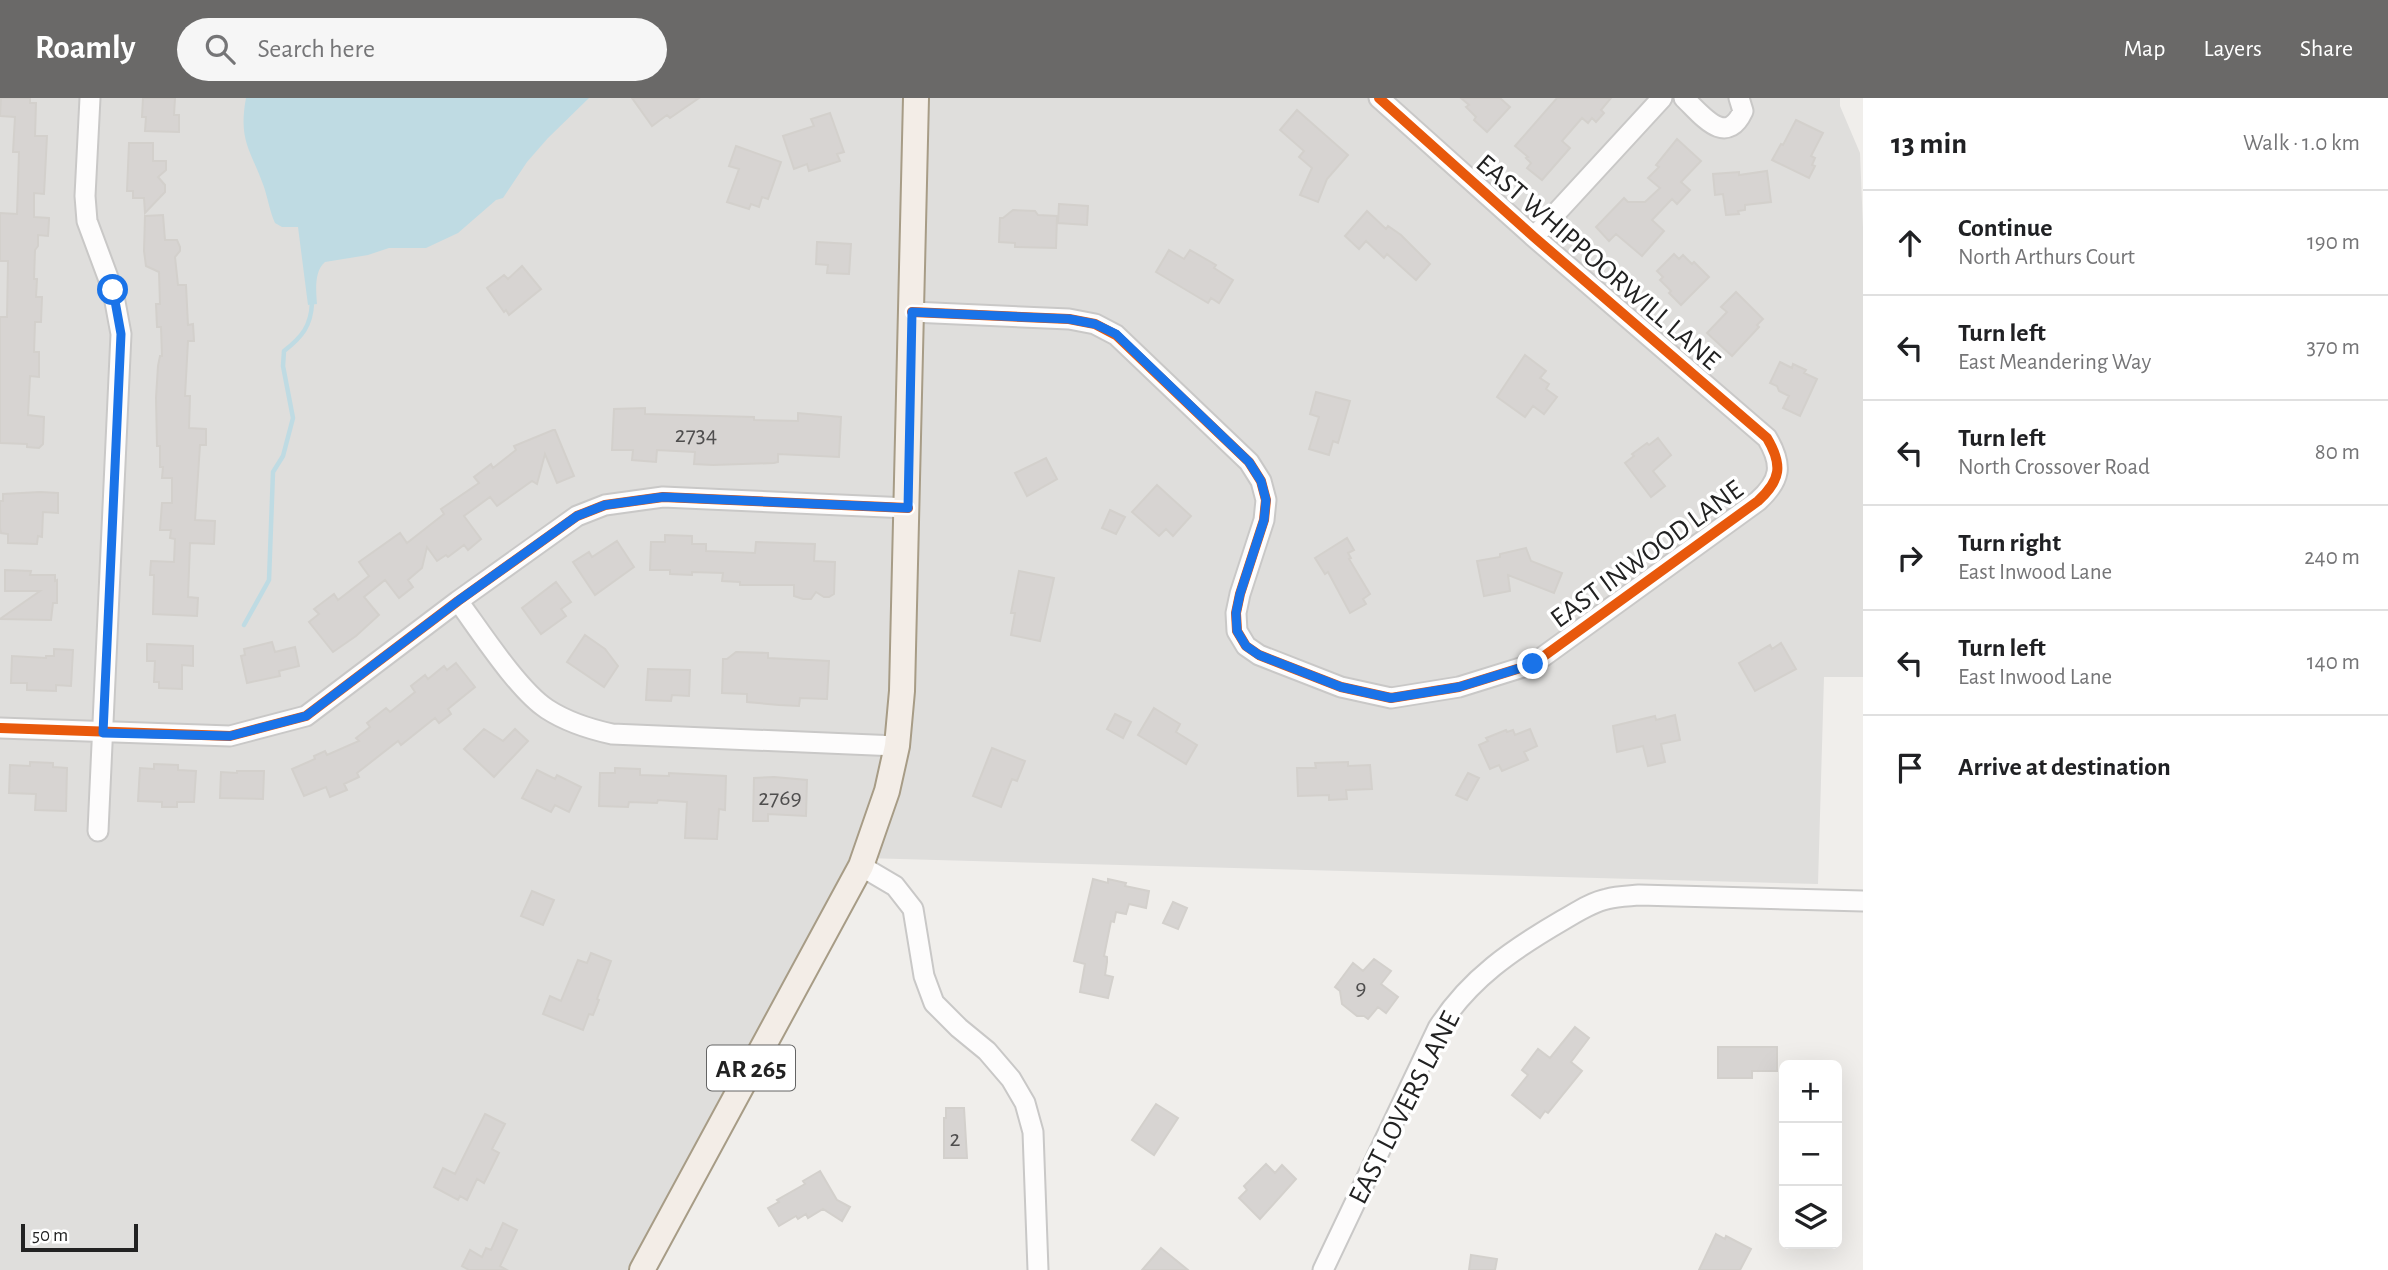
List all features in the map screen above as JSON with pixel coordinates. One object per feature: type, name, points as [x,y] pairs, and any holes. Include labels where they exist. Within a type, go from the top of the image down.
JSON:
[{"type":"main road","name":"AR 265","points":[[642,1270],[861,866],[887,792],[897,746],[902,691],[916,98]]},
{"type":"street","points":[[90,98],[85,196],[87,221],[113,290],[121,334],[98,831]]},
{"type":"street","name":"EAST WHIPPOORWILL LANE","points":[[1379,98],[1534,237],[1767,438],[1778,466]]},
{"type":"street","points":[[1534,237],[1662,98]]},
{"type":"street","points":[[1684,98],[1715,127],[1728,128],[1738,123],[1743,111],[1739,98]]},
{"type":"street","name":"EAST INWOOD LANE","points":[[912,312],[1069,319],[1095,324],[1116,334],[1249,462],[1261,481],[1266,500],[1264,520],[1236,613],[1237,631],[1246,646],[1259,655],[1341,687],[1391,698],[1459,687],[1533,664],[1758,501],[1776,480],[1778,466]]},
{"type":"street","points":[[0,728],[230,736],[306,716],[458,601],[577,516],[605,505],[663,497],[908,508]]},
{"type":"street","points":[[458,601],[525,689],[545,708],[587,728],[612,734],[897,746]]},
{"type":"street","points":[[861,866],[895,886],[913,909],[924,976],[934,1003],[987,1051],[1011,1079],[1025,1103],[1033,1132],[1038,1270]]},
{"type":"street","name":"EAST LOVERS LANE","points":[[1323,1270],[1438,1028],[1454,1003],[1473,982],[1512,952],[1550,927],[1605,899],[1639,895],[1863,901]]},
{"type":"shaded area","points":[[0,98],[1840,98],[1840,106],[1860,153],[1863,228],[1863,677],[1824,677],[1818,884],[864,858],[642,1270],[0,1270]]},
{"type":"water","points":[[246,98],[589,98],[527,162],[503,198],[496,200],[458,233],[426,248],[389,248],[368,255],[325,262],[317,276],[317,304],[308,305],[298,227],[282,227],[273,219],[245,135]]},
{"type":"building","points":[[1,98],[30,98],[30,103],[36,103],[35,136],[47,136],[44,194],[34,193],[34,217],[49,220],[48,236],[38,235],[38,246],[35,250],[36,297],[42,297],[41,322],[35,322],[34,352],[39,352],[39,377],[30,376],[28,415],[44,417],[43,444],[39,448],[27,447],[27,444],[0,443],[0,317],[7,317],[8,261],[0,261],[0,213],[17,214],[19,152],[13,152],[15,117],[0,116]]},
{"type":"building","points":[[143,98],[175,98],[174,115],[179,115],[179,132],[145,131],[146,117],[142,117]]},
{"type":"building","points":[[632,98],[699,98],[670,118],[667,115],[652,126]]},
{"type":"building","points":[[1461,98],[1500,98],[1510,107],[1487,132],[1474,120],[1476,117],[1466,107],[1469,105]]},
{"type":"building","points":[[1557,98],[1611,98],[1601,110],[1604,113],[1596,122],[1592,118],[1588,123],[1582,118],[1562,141],[1570,148],[1542,180],[1527,168],[1531,163],[1526,158],[1528,157],[1515,146]]},
{"type":"building","points":[[1297,110],[1348,155],[1327,179],[1318,202],[1300,195],[1312,168],[1299,157],[1304,151],[1280,130]]},
{"type":"building","points":[[830,113],[844,152],[837,154],[840,161],[809,171],[807,164],[794,169],[783,136],[814,126],[811,119]]},
{"type":"building","points":[[1796,120],[1823,133],[1811,156],[1815,158],[1812,165],[1815,166],[1809,178],[1772,160]]},
{"type":"building","points":[[1677,139],[1701,161],[1681,182],[1690,190],[1677,204],[1672,199],[1652,220],[1664,231],[1642,256],[1616,234],[1609,241],[1596,227],[1624,198],[1628,202],[1645,202],[1660,188],[1648,178],[1659,167],[1656,165]]},
{"type":"building","points":[[129,143],[153,143],[153,161],[166,161],[166,170],[158,177],[165,185],[165,192],[145,213],[144,198],[133,198],[133,191],[127,191]]},
{"type":"building","points":[[736,146],[781,162],[768,199],[762,197],[759,207],[751,204],[749,209],[727,202],[739,169],[729,166]]},
{"type":"building","points":[[1767,171],[1771,202],[1745,205],[1745,210],[1738,211],[1739,214],[1726,215],[1723,194],[1715,195],[1713,174],[1739,172],[1739,175]]},
{"type":"building","points":[[1059,204],[1088,206],[1087,225],[1058,223]]},
{"type":"building","points":[[1013,210],[1057,216],[1056,248],[1015,247],[1015,243],[999,242],[1000,218]]},
{"type":"building","points":[[1367,211],[1386,229],[1388,226],[1401,235],[1430,264],[1416,280],[1387,254],[1384,258],[1366,241],[1359,249],[1345,236]]},
{"type":"building","points":[[163,215],[165,240],[177,240],[180,247],[175,257],[178,285],[186,285],[188,325],[193,324],[194,341],[188,341],[185,396],[190,396],[189,428],[206,429],[206,445],[200,445],[195,520],[215,521],[214,544],[190,543],[188,597],[198,598],[197,616],[153,614],[154,575],[150,575],[151,561],[174,562],[175,539],[170,538],[171,530],[160,530],[162,503],[172,503],[172,478],[162,478],[160,446],[157,446],[156,398],[158,366],[162,356],[161,327],[157,327],[156,304],[160,304],[159,272],[146,266],[144,251],[145,216]]},
{"type":"building","points":[[817,242],[851,244],[849,274],[827,273],[828,265],[816,264]]},
{"type":"building","points":[[1169,250],[1184,259],[1190,250],[1216,265],[1214,268],[1233,280],[1219,303],[1211,298],[1208,303],[1156,272]]},
{"type":"building","points":[[1674,254],[1679,259],[1683,255],[1692,264],[1694,262],[1709,277],[1681,305],[1669,293],[1671,291],[1660,280],[1663,277],[1657,271]]},
{"type":"building","points":[[522,266],[541,289],[509,315],[487,288],[504,275],[508,279]]},
{"type":"building","points":[[1736,292],[1763,319],[1732,356],[1707,333],[1727,312],[1721,307]]},
{"type":"building","points":[[1525,355],[1546,371],[1540,378],[1549,384],[1546,389],[1557,397],[1544,414],[1533,406],[1525,417],[1497,397]]},
{"type":"building","points":[[1780,362],[1792,368],[1793,364],[1817,379],[1800,416],[1783,408],[1789,396],[1770,383]]},
{"type":"building","points":[[1316,392],[1350,401],[1338,443],[1333,441],[1329,455],[1309,449],[1319,417],[1310,414]]},
{"type":"building","points":[[645,408],[645,414],[754,417],[754,420],[798,421],[798,413],[841,417],[839,457],[778,454],[778,462],[774,463],[713,465],[694,464],[695,452],[657,450],[656,462],[632,460],[633,450],[612,450],[614,409]]},
{"type":"building","points":[[553,430],[574,476],[557,483],[545,454],[537,484],[532,481],[497,506],[490,497],[464,516],[481,539],[468,550],[464,545],[448,557],[446,555],[437,561],[427,547],[422,568],[408,580],[413,587],[399,598],[385,580],[364,597],[379,615],[333,652],[309,622],[319,614],[314,609],[334,594],[338,600],[369,576],[359,562],[400,533],[407,543],[444,514],[441,509],[479,483],[474,477],[491,464],[493,468],[516,450],[514,446]]},
{"type":"building","points":[[1658,438],[1671,455],[1653,471],[1665,486],[1651,497],[1625,463],[1634,456],[1632,454]]},
{"type":"building","points":[[1046,458],[1057,479],[1027,496],[1015,473]]},
{"type":"building","points":[[1157,485],[1191,516],[1173,536],[1166,529],[1159,536],[1132,512]]},
{"type":"building","points":[[58,493],[58,513],[43,512],[42,537],[38,536],[37,544],[8,543],[8,534],[1,533],[0,528],[0,501],[3,501],[3,494]]},
{"type":"building","points":[[1110,510],[1125,517],[1116,534],[1102,528]]},
{"type":"building","points":[[665,535],[692,536],[692,544],[706,544],[706,551],[755,553],[756,542],[815,544],[814,561],[835,562],[834,594],[824,597],[816,592],[811,599],[803,599],[794,596],[794,585],[740,585],[740,582],[722,581],[723,573],[692,572],[692,575],[670,574],[670,570],[650,570],[651,542],[665,542]]},
{"type":"building","points":[[1347,538],[1354,550],[1348,553],[1351,558],[1349,559],[1370,594],[1363,599],[1366,604],[1350,613],[1328,572],[1325,574],[1315,558]]},
{"type":"building","points":[[617,541],[634,567],[595,595],[573,562],[589,552],[592,557]]},
{"type":"building","points":[[1526,548],[1531,561],[1562,573],[1554,593],[1508,575],[1510,591],[1484,596],[1477,561]]},
{"type":"building","points":[[5,570],[31,571],[30,575],[55,575],[57,603],[53,603],[51,620],[0,619],[40,591],[5,591]]},
{"type":"building","points":[[1019,571],[1054,578],[1040,641],[1011,635],[1015,613],[1011,613]]},
{"type":"building","points":[[556,582],[571,602],[561,609],[566,616],[541,634],[522,608]]},
{"type":"building","points":[[585,635],[605,649],[618,666],[604,687],[567,662]]},
{"type":"building","points":[[272,642],[275,652],[295,647],[299,666],[279,671],[280,676],[247,683],[241,656],[245,655],[244,649]]},
{"type":"building","points":[[1781,643],[1796,669],[1755,691],[1739,663],[1770,645],[1772,649]]},
{"type":"building","points":[[147,644],[193,646],[193,666],[182,665],[182,689],[159,688],[159,682],[154,682],[155,661],[147,661]]},
{"type":"building","points":[[54,649],[73,650],[71,686],[56,685],[56,691],[27,690],[27,683],[11,683],[12,656],[46,658],[54,656]]},
{"type":"building","points":[[736,652],[768,653],[768,658],[829,661],[827,699],[800,698],[799,706],[779,705],[747,702],[747,694],[722,693],[723,659]]},
{"type":"building","points":[[456,663],[475,687],[448,709],[451,714],[439,723],[435,718],[401,745],[398,741],[357,773],[359,777],[344,784],[347,790],[330,797],[326,787],[304,796],[292,769],[315,759],[314,756],[325,751],[327,755],[359,741],[356,738],[370,727],[367,723],[386,708],[390,712],[415,692],[411,686],[425,675],[428,679],[444,666],[447,670]]},
{"type":"building","points":[[648,669],[690,670],[689,696],[672,695],[671,701],[646,700]]},
{"type":"building","points":[[1154,708],[1180,724],[1176,732],[1197,745],[1186,764],[1138,735]]},
{"type":"building","points":[[1115,714],[1131,722],[1123,738],[1107,729]]},
{"type":"building","points":[[1675,715],[1680,740],[1661,744],[1665,762],[1648,766],[1643,746],[1617,752],[1613,726],[1655,716],[1656,720]]},
{"type":"building","points":[[484,729],[503,741],[515,729],[528,741],[494,777],[464,749]]},
{"type":"building","points":[[1530,729],[1537,746],[1524,752],[1528,760],[1502,771],[1499,765],[1490,769],[1479,745],[1488,741],[1486,738],[1506,730],[1513,730],[1515,735]]},
{"type":"building","points":[[992,748],[1025,761],[1017,781],[1012,779],[1001,807],[973,796]]},
{"type":"building","points":[[30,762],[53,763],[53,767],[67,768],[66,811],[35,810],[36,794],[9,793],[10,765],[30,766]]},
{"type":"building","points":[[1348,762],[1348,766],[1370,765],[1372,789],[1346,790],[1347,799],[1329,800],[1329,795],[1298,796],[1297,768],[1316,768],[1315,763]]},
{"type":"building","points":[[154,764],[178,765],[178,770],[196,771],[194,802],[177,802],[177,807],[162,807],[162,802],[138,801],[140,768],[154,769]]},
{"type":"building","points":[[615,768],[640,769],[640,775],[669,776],[669,773],[726,776],[725,810],[719,809],[717,839],[685,838],[687,802],[658,800],[657,803],[629,802],[628,807],[599,806],[600,773],[615,773]]},
{"type":"building","points":[[537,770],[555,779],[557,775],[581,787],[569,812],[555,805],[551,812],[522,798]]},
{"type":"building","points":[[264,771],[263,799],[220,798],[221,772]]},
{"type":"building","points":[[1468,773],[1479,778],[1467,800],[1456,795]]},
{"type":"building","points":[[754,778],[807,780],[806,816],[768,814],[768,821],[753,821]]},
{"type":"building","points":[[1093,879],[1108,883],[1108,879],[1149,891],[1146,908],[1129,904],[1126,914],[1116,912],[1114,922],[1111,921],[1104,956],[1107,957],[1105,975],[1113,977],[1108,998],[1080,992],[1085,964],[1074,961]]},
{"type":"building","points":[[532,891],[554,900],[543,925],[521,916]]},
{"type":"building","points":[[1173,902],[1187,908],[1178,929],[1163,923]]},
{"type":"building","points":[[591,953],[611,961],[593,1015],[589,1014],[583,1030],[543,1014],[550,996],[561,1001],[578,960],[587,963]]},
{"type":"building","points":[[1374,959],[1391,971],[1381,984],[1398,997],[1386,1013],[1378,1007],[1368,1019],[1357,1016],[1342,1004],[1340,991],[1335,987],[1353,963],[1363,971]]},
{"type":"building","points":[[1575,1027],[1589,1038],[1571,1062],[1582,1071],[1548,1113],[1545,1111],[1540,1118],[1512,1095],[1528,1075],[1522,1070],[1538,1049],[1550,1058]]},
{"type":"building","points":[[1718,1047],[1777,1047],[1777,1071],[1752,1071],[1752,1078],[1718,1078]]},
{"type":"building","points":[[1156,1104],[1178,1118],[1154,1155],[1132,1140]]},
{"type":"building","points":[[946,1108],[964,1108],[967,1158],[944,1158]]},
{"type":"building","points":[[485,1114],[505,1124],[492,1149],[499,1153],[484,1183],[477,1179],[467,1200],[460,1196],[458,1200],[434,1187],[443,1168],[455,1174]]},
{"type":"building","points":[[1266,1164],[1275,1173],[1282,1165],[1296,1179],[1260,1219],[1239,1198],[1247,1190],[1244,1186]]},
{"type":"building","points":[[820,1171],[837,1200],[850,1207],[842,1221],[823,1209],[808,1218],[806,1214],[798,1219],[796,1216],[779,1226],[768,1208]]},
{"type":"building","points":[[503,1223],[517,1230],[500,1266],[507,1270],[469,1270],[462,1266],[470,1250],[482,1257],[486,1248],[491,1250]]},
{"type":"building","points":[[1716,1234],[1725,1239],[1726,1236],[1751,1249],[1740,1270],[1699,1270]]},
{"type":"building","points":[[1161,1248],[1188,1270],[1142,1270]]},
{"type":"building","points":[[1471,1255],[1497,1259],[1495,1270],[1469,1270]]},
{"type":"waterway","points":[[244,625],[269,580],[273,472],[283,456],[293,418],[283,366],[284,351],[304,330],[310,318],[312,303]]},
{"type":"cycle path","points":[[912,312],[1069,319],[1095,324],[1116,335],[1249,462],[1261,481],[1266,500],[1264,520],[1236,613],[1237,631],[1246,646],[1259,655],[1341,687],[1391,698],[1459,687],[1533,664],[1758,501],[1775,479],[1776,456],[1767,438],[1534,237],[1379,98]]},
{"type":"cycle path","points":[[0,728],[230,736],[306,716],[458,601],[577,516],[605,505],[663,497],[908,508]]},
{"type":"route","points":[[113,290],[121,334],[103,733],[230,736],[306,716],[458,601],[577,516],[605,505],[663,497],[908,508],[912,312],[1069,319],[1095,324],[1116,334],[1249,462],[1261,481],[1266,500],[1264,520],[1236,613],[1237,631],[1246,646],[1259,655],[1341,687],[1391,698],[1459,687],[1533,664]]}]
